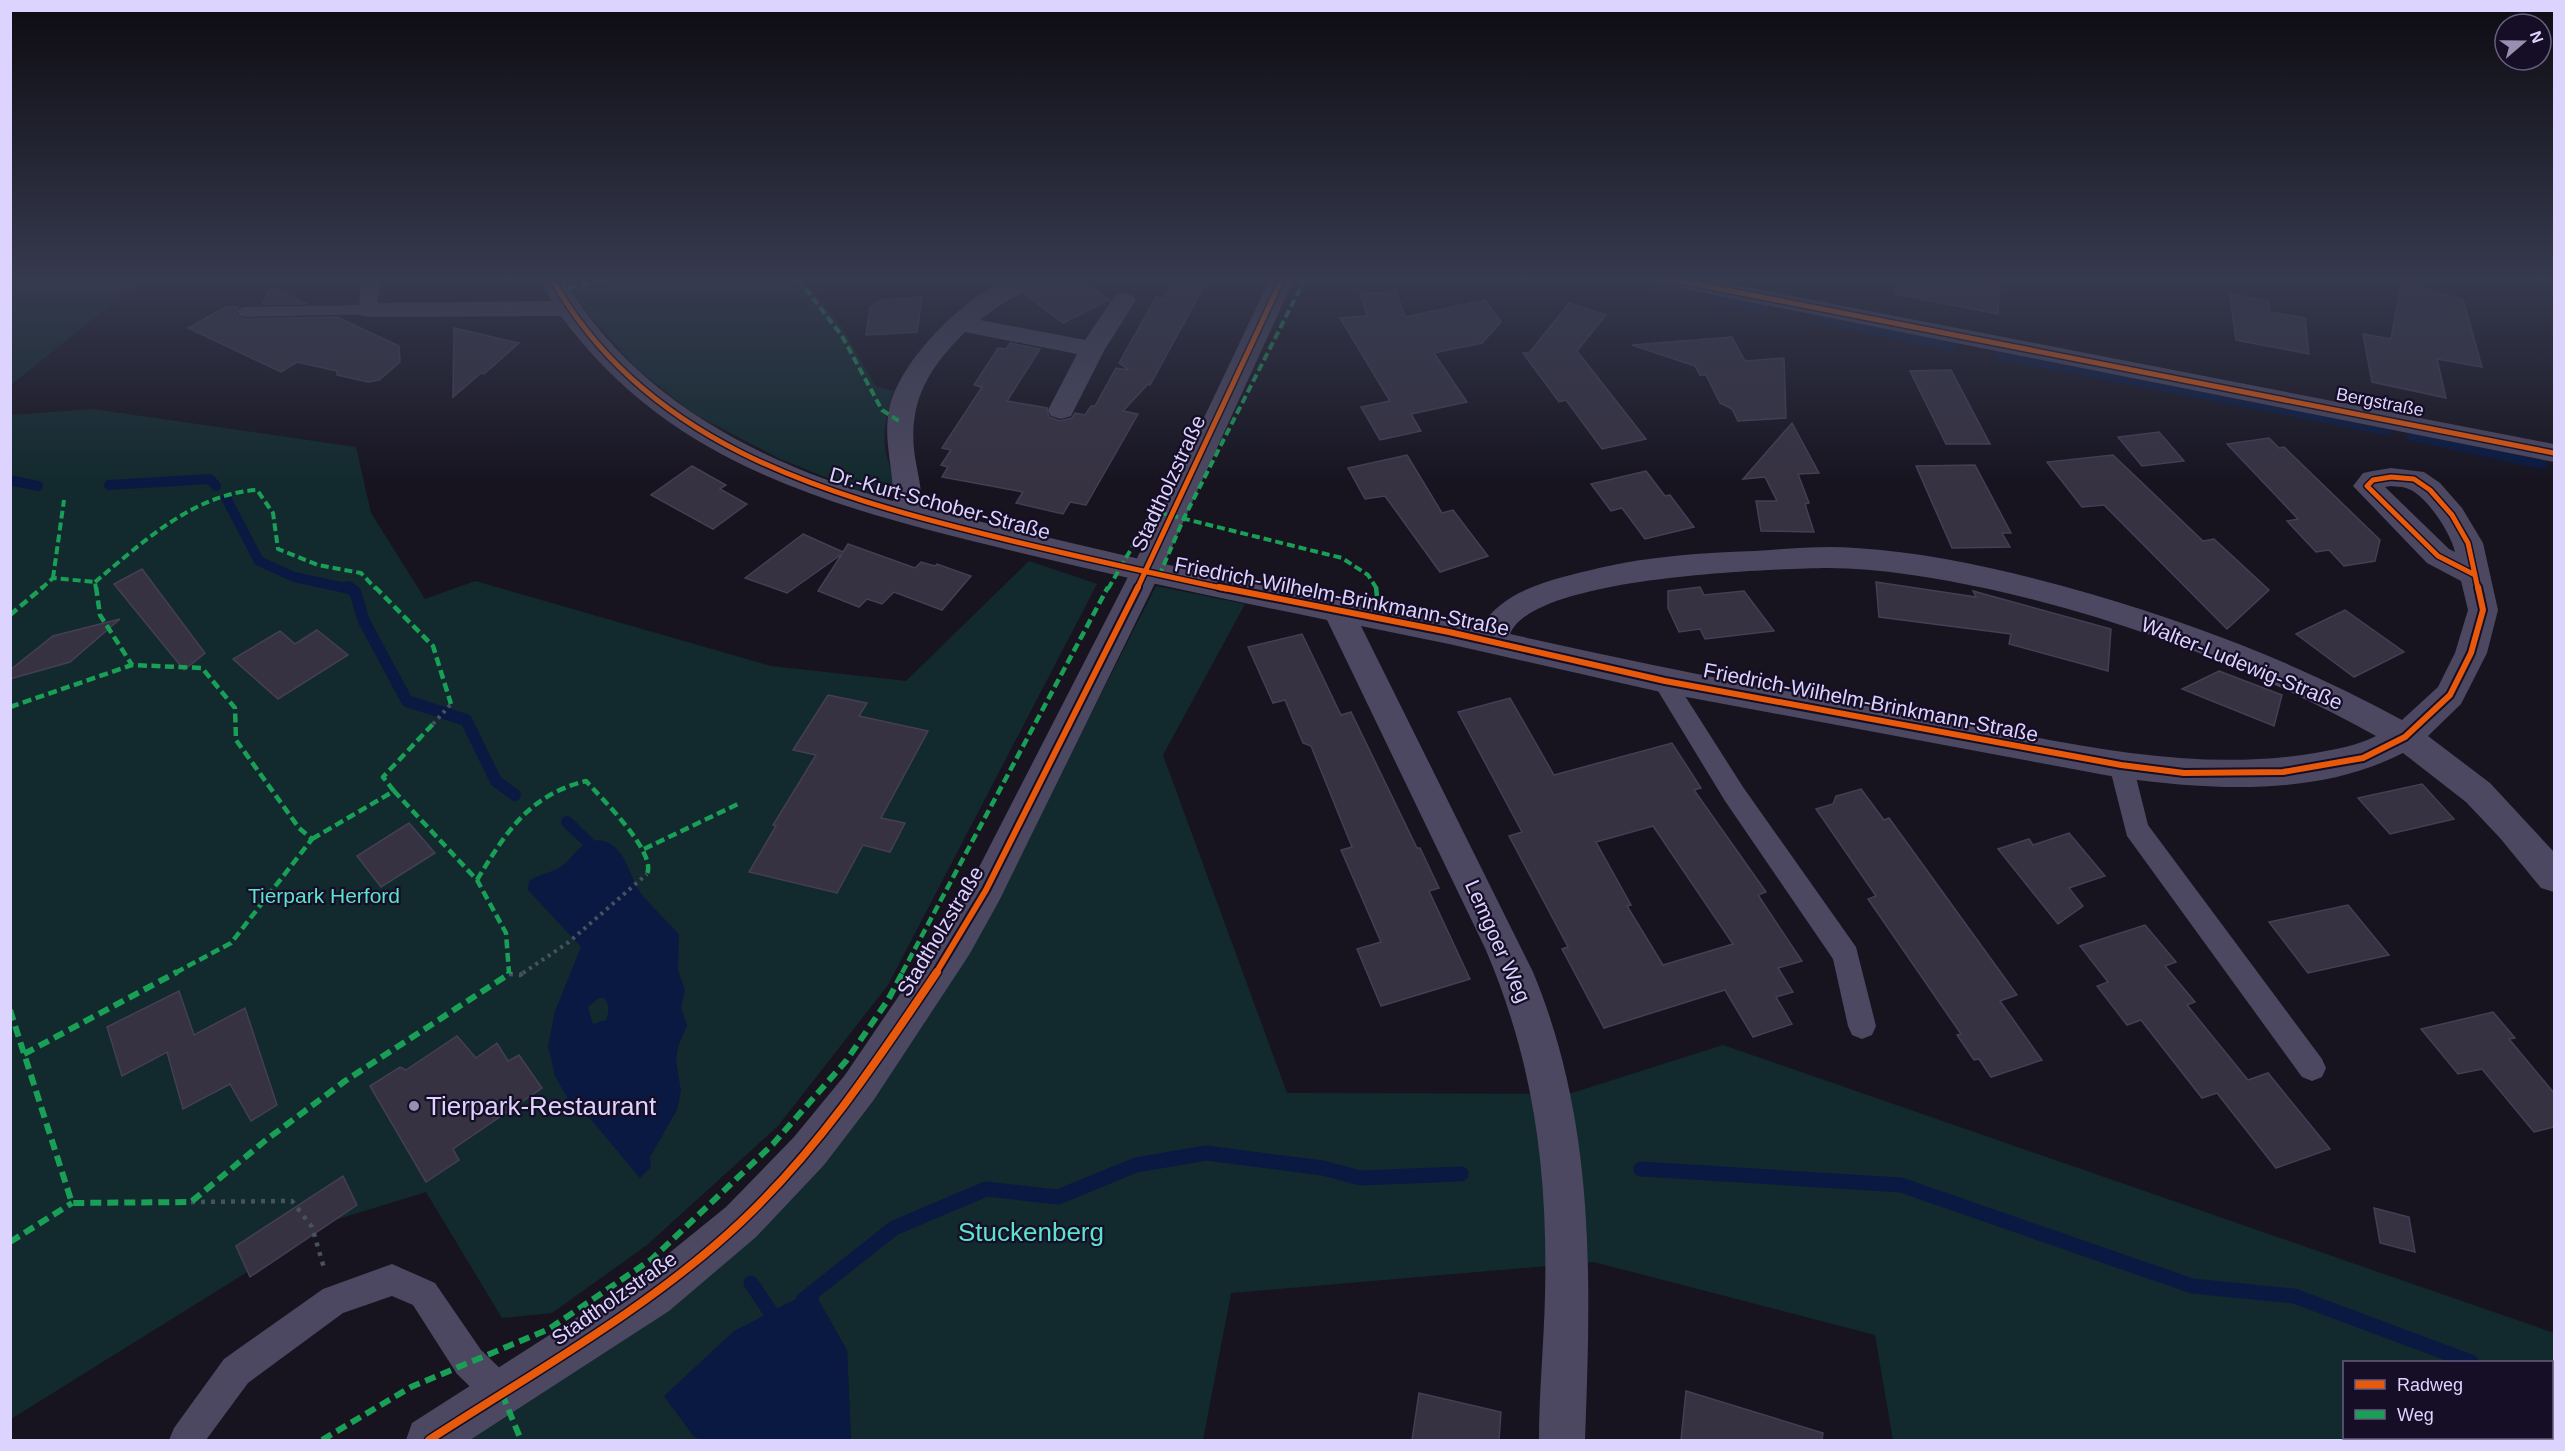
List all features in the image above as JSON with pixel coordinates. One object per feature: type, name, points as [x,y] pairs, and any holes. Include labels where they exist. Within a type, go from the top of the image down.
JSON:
[{"type":"street","name":"Dr.-Kurt-Schober-Straße","points":[[600,347],[643,389],[694,427],[747,457],[819,487],[907,515],[1145,573]]},
{"type":"street","points":[[907,515],[907,482],[901,453],[905,397],[919,369],[936,347]]},
{"type":"street","points":[[1061,411],[1092,349],[1080,347]]},
{"type":"street","name":"Stadtholzstraße","points":[[429,1440],[653,1295],[741,1222],[809,1151],[859,1088],[956,943],[986,890],[1145,573],[1250,347]]},
{"type":"street","name":"Bergstraße","points":[[2014,347],[2554,453]]},
{"type":"street","name":"Walter-Ludewig-Straße","points":[[1492,642],[1497,625],[1512,610],[1576,585],[1605,578],[1706,562],[1866,559],[1959,573],[2070,598],[2184,634],[2315,688],[2405,737]]},
{"type":"street","name":"Friedrich-Wilhelm-Brinkmann-Straße","points":[[1145,573],[1492,642],[1663,680],[2121,765],[2184,773],[2283,772],[2362,758],[2405,737],[2450,695],[2471,653],[2483,610],[2475,574]]},
{"type":"street","name":"Lemgoer Weg","points":[[1338,611],[1515,970],[1541,1048],[1554,1112],[1567,1217],[1568,1313],[1562,1440]]},
{"type":"street","points":[[2405,737],[2467,782],[2511,826],[2554,877]]},
{"type":"lane","points":[[1663,680],[1734,794],[1846,955],[1862,1026]]},
{"type":"lane","points":[[2121,765],[2136,830],[2312,1068]]},
{"type":"lane","points":[[186,1440],[236,1371],[334,1300],[392,1280],[424,1294],[469,1362],[502,1394]]},
{"type":"path","points":[[433,724],[451,704]]},
{"type":"path","points":[[509,974],[520,975],[569,942],[647,874]]},
{"type":"path","points":[[191,1202],[292,1201],[312,1227],[334,1300]]},
{"type":"green space","points":[[11,347],[59,347],[11,385]]},
{"type":"green space","points":[[617,347],[853,347],[876,386],[894,391],[885,434],[885,448],[893,480],[893,491],[882,496],[872,496],[780,459],[694,414],[637,369]]},
{"type":"green space","name":"Tierpark Herford","points":[[93,409],[356,447],[371,513],[425,599],[475,581],[771,666],[906,681],[1029,561],[1097,584],[888,985],[778,1126],[647,1245],[552,1313],[502,1318],[426,1192],[312,1227],[252,1269],[11,1419],[11,415]]},
{"type":"green space","name":"Stuckenberg","points":[[1156,586],[1245,604],[1163,755],[1287,1093],[1569,1094],[1723,1045],[2554,1333],[2554,1440],[1893,1440],[1875,1335],[1594,1262],[1231,1293],[1203,1440],[851,1440],[847,1350],[694,1436],[704,1440],[461,1440],[660,1309],[967,958]]},
{"type":"water","points":[[598,840],[615,847],[643,896],[679,934],[678,970],[685,990],[681,1008],[687,1025],[678,1047],[676,1061],[681,1091],[677,1110],[650,1157],[651,1167],[640,1178],[588,1116],[569,1101],[555,1076],[548,1046],[555,1011],[581,947],[528,890],[529,881],[560,867],[590,842]],"holes":[[[599,998],[604,998],[608,1009],[606,1020],[593,1024],[588,1007]]]},
{"type":"water","points":[[813,1290],[847,1350],[851,1440],[704,1440],[694,1437],[664,1396],[734,1331]]},
{"type":"building","points":[[228,347],[399,347],[400,362],[379,380],[368,382],[337,375],[337,371],[297,362],[281,372]]},
{"type":"building","points":[[454,347],[515,347],[484,374],[481,373],[453,397]]},
{"type":"building","points":[[1029,347],[1040,349],[1007,401],[1047,408],[1049,417],[1060,421],[1072,418],[1075,413],[1085,415],[1091,406],[1095,406],[1116,368],[1129,370],[1119,363],[1128,347],[1171,347],[1150,385],[1148,384],[1123,411],[1138,414],[1086,505],[1070,502],[1063,514],[1016,503],[1023,492],[942,477],[948,467],[941,465],[951,450],[942,448],[982,387],[974,385],[998,348]]},
{"type":"building","points":[[1357,347],[1464,347],[1434,353],[1467,402],[1411,414],[1421,431],[1380,440],[1361,407],[1390,401]]},
{"type":"building","points":[[1534,347],[1580,347],[1577,351],[1646,439],[1602,449],[1566,400],[1559,402],[1523,353],[1529,353]]},
{"type":"building","points":[[1637,347],[1737,347],[1745,361],[1784,358],[1786,418],[1738,421],[1732,409],[1720,403],[1706,375],[1700,375],[1695,366]]},
{"type":"building","points":[[2271,347],[2308,347],[2309,354]]},
{"type":"building","points":[[2365,347],[2476,347],[2482,367],[2437,359],[2446,398],[2372,382]]},
{"type":"building","points":[[1951,370],[1990,444],[1946,444],[1910,371]]},
{"type":"building","points":[[1792,423],[1819,473],[1798,474],[1809,503],[1805,504],[1814,532],[1761,531],[1756,501],[1777,501],[1765,477],[1743,479]]},
{"type":"building","points":[[2159,432],[2184,461],[2142,466],[2118,437]]},
{"type":"building","points":[[2269,438],[2279,448],[2284,447],[2380,540],[2375,561],[2344,566],[2329,550],[2316,552],[2287,521],[2298,519],[2227,444]]},
{"type":"building","points":[[1407,455],[1442,513],[1453,510],[1488,556],[1440,572],[1385,496],[1365,499],[1348,468]]},
{"type":"building","points":[[2113,455],[2203,541],[2214,539],[2269,590],[2227,629],[2104,505],[2082,507],[2047,462]]},
{"type":"building","points":[[1975,465],[2011,533],[2002,533],[2010,547],[1952,548],[1916,466]]},
{"type":"building","points":[[692,466],[726,485],[720,489],[747,504],[713,529],[651,495]]},
{"type":"building","points":[[1646,471],[1665,496],[1670,495],[1694,527],[1645,539],[1622,508],[1611,511],[1591,484]]},
{"type":"building","points":[[803,534],[843,552],[848,544],[915,568],[921,562],[935,566],[937,564],[971,576],[942,610],[894,592],[882,604],[867,599],[859,607],[818,591],[842,554],[787,593],[745,578]]},
{"type":"building","points":[[142,569],[205,653],[184,670],[114,584]]},
{"type":"building","points":[[1876,582],[1976,597],[1973,591],[2111,629],[2108,671],[2009,644],[2011,634],[1879,617]]},
{"type":"building","points":[[1700,587],[1704,595],[1744,591],[1774,631],[1705,639],[1700,629],[1679,632],[1668,608],[1668,591]]},
{"type":"building","points":[[2345,610],[2404,652],[2354,677],[2296,634]]},
{"type":"building","points":[[120,619],[70,662],[10,679],[10,670],[53,636]]},
{"type":"building","points":[[317,630],[348,655],[278,699],[233,659],[280,631],[295,644]]},
{"type":"building","points":[[1302,634],[1341,715],[1351,712],[1417,848],[1420,848],[1439,888],[1429,891],[1470,979],[1381,1006],[1357,949],[1381,942],[1341,850],[1352,847],[1311,746],[1303,743],[1285,700],[1273,703],[1248,647]]},
{"type":"building","points":[[2219,671],[2282,695],[2274,726],[2182,689]]},
{"type":"building","points":[[828,695],[867,703],[859,716],[928,731],[881,818],[905,823],[890,852],[863,845],[837,893],[749,872],[776,826],[773,825],[816,755],[793,750]]},
{"type":"building","points":[[1510,698],[1554,775],[1672,743],[1701,788],[1694,790],[1766,892],[1758,895],[1802,961],[1778,968],[1793,992],[1776,997],[1792,1024],[1753,1037],[1725,990],[1604,1028],[1562,949],[1568,947],[1509,836],[1522,832],[1458,712]],"holes":[[[1653,826],[1733,944],[1663,965],[1627,906],[1631,905],[1596,842]]]},
{"type":"building","points":[[2422,784],[2454,819],[2390,834],[2358,798]]},
{"type":"building","points":[[1861,789],[1884,820],[1889,818],[2017,995],[2000,1001],[2042,1060],[1991,1077],[1979,1059],[1974,1060],[1957,1035],[1961,1034],[1868,899],[1876,896],[1816,809],[1833,804],[1836,796]]},
{"type":"building","points":[[409,823],[435,853],[381,887],[357,856]]},
{"type":"building","points":[[2069,833],[2105,876],[2069,888],[2083,906],[2058,924],[1998,849],[2029,839],[2033,845]]},
{"type":"building","points":[[2348,905],[2389,955],[2308,973],[2269,922]]},
{"type":"building","points":[[2145,925],[2176,962],[2165,966],[2195,1002],[2187,1005],[2248,1080],[2268,1073],[2330,1149],[2276,1168],[2217,1093],[2202,1098],[2141,1020],[2127,1025],[2097,986],[2108,982],[2080,946]]},
{"type":"building","points":[[179,991],[194,1035],[245,1008],[277,1105],[251,1121],[230,1084],[183,1109],[167,1052],[122,1076],[107,1027]]},
{"type":"building","points":[[2493,1012],[2515,1038],[2509,1039],[2554,1093],[2554,1127],[2534,1132],[2482,1069],[2458,1074],[2421,1029]]},
{"type":"building","points":[[457,1036],[476,1058],[497,1043],[508,1061],[519,1055],[542,1088],[453,1149],[459,1160],[426,1182],[370,1086],[400,1067],[406,1070]]},
{"type":"building","points":[[343,1176],[357,1205],[250,1277],[236,1246]]},
{"type":"building","points":[[2374,1208],[2409,1217],[2415,1252],[2380,1243]]},
{"type":"building","points":[[1686,1391],[1823,1433],[1822,1440],[1681,1440]]},
{"type":"building","points":[[1419,1393],[1501,1412],[1499,1440],[1412,1440]]},
{"type":"waterway","points":[[2001,355],[2386,430]]},
{"type":"waterway","points":[[2412,436],[2542,464]]},
{"type":"waterway","points":[[109,485],[210,479],[216,486]]},
{"type":"waterway","points":[[10,480],[38,486]]},
{"type":"waterway","points":[[226,498],[259,561],[294,577],[350,589]]},
{"type":"waterway","points":[[348,587],[355,592],[364,621],[407,701],[466,720],[496,781],[515,795]]},
{"type":"waterway","points":[[567,822],[588,842],[594,856]]},
{"type":"waterway","points":[[803,1300],[894,1228],[986,1189],[1058,1197],[1136,1165],[1206,1153],[1323,1168],[1360,1178],[1461,1174]]},
{"type":"waterway","points":[[1641,1169],[1901,1185],[2192,1286],[2294,1296],[2468,1361]]},
{"type":"waterway","points":[[751,1283],[780,1326]]},
{"type":"marked path","points":[[848,347],[882,410],[902,423]]},
{"type":"marked path","points":[[1159,576],[1184,518],[1271,347]]},
{"type":"marked path","points":[[95,582],[171,522],[193,508],[237,491],[257,490],[273,513],[278,549],[318,565],[361,573],[433,646],[451,704]]},
{"type":"marked path","points":[[53,578],[64,500]]},
{"type":"marked path","points":[[322,1440],[411,1387],[549,1329],[652,1259],[773,1144],[846,1061],[888,1000],[1119,567],[1153,511],[1342,558],[1361,569],[1373,580],[1379,596],[1379,618]]},
{"type":"marked path","points":[[10,615],[53,578],[95,582],[100,615],[132,665]]},
{"type":"marked path","points":[[10,707],[132,665],[202,668],[235,708],[236,740],[299,828],[312,839],[231,943],[24,1054]]},
{"type":"marked path","points":[[394,791],[383,777],[433,724]]},
{"type":"marked path","points":[[477,880],[509,831],[534,804],[566,786],[586,781],[644,849],[649,870],[647,874]]},
{"type":"marked path","points":[[10,1010],[72,1203],[191,1202],[266,1140],[345,1081],[426,1026],[509,974],[506,933],[477,880],[394,791],[312,839]]},
{"type":"marked path","points":[[644,849],[740,803]]},
{"type":"marked path","points":[[10,1242],[72,1203]]},
{"type":"marked path","points":[[502,1394],[521,1440]]},
{"type":"cycle path","points":[[600,347],[636,383],[692,426],[748,458],[842,495],[907,514],[1144,571],[1449,632],[1665,681],[2121,765],[2184,773],[2283,772],[2363,758],[2405,737],[2450,695],[2471,653],[2483,610],[2468,543],[2452,515],[2430,490],[2414,479],[2391,477],[2373,480],[2367,486],[2438,556],[2475,575]]},
{"type":"cycle path","points":[[429,1440],[653,1295],[741,1222],[809,1151],[859,1088],[956,943],[986,890],[1145,573],[1250,347]]},
{"type":"cycle path","points":[[2014,347],[2554,453]]},
{"type":"place","name":"Tierpark-Restaurant","points":[[414,1106]]}]
